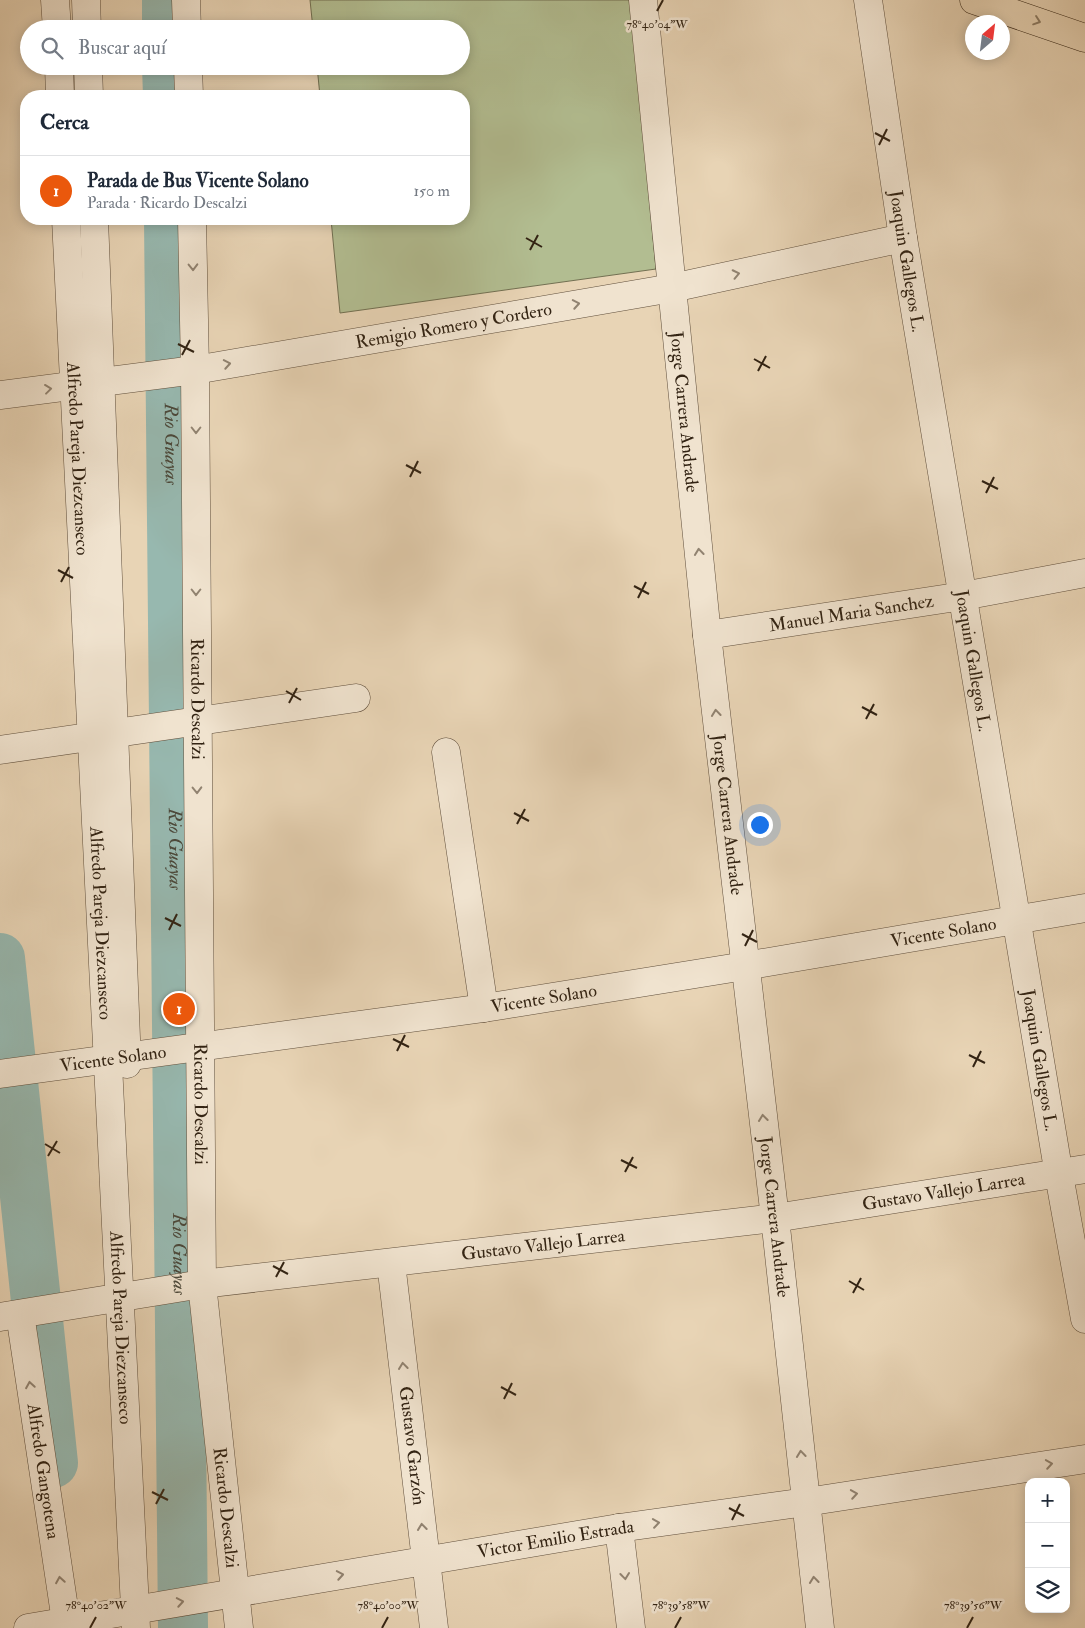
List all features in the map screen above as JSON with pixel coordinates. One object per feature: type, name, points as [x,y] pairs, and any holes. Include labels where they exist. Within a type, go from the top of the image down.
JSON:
[{"type":"main road","points":[[974,0],[1085,38]]},
{"type":"street","points":[[55,0],[56,20]]},
{"type":"street","points":[[86,0],[87,20]]},
{"type":"street","points":[[186,0],[187,20]]},
{"type":"street","name":"Jorge Carrera Andrade","points":[[643,0],[707,635],[775,1218],[820,1628]]},
{"type":"street","name":"Joaquin Gallegos L.","points":[[868,0],[903,238],[1016,919],[1072,1172],[1085,1319]]},
{"type":"street","points":[[59,75],[60,90]]},
{"type":"street","points":[[88,75],[89,90]]},
{"type":"street","points":[[188,75],[189,90]]},
{"type":"street","name":"Alfredo Pareja Diezcanseco","points":[[66,225],[136,1628]]},
{"type":"street","points":[[94,225],[149,1628]]},
{"type":"street","name":"Ricardo Descalzi","points":[[192,225],[195,370],[202,1284],[239,1628]]},
{"type":"street","name":"Remigio Romero y Cordero","points":[[0,395],[195,370],[672,288],[903,238]]},
{"type":"street","name":"Manuel Maria Sanchez","points":[[707,635],[963,596],[1085,573]]},
{"type":"street","points":[[0,750],[356,698]]},
{"type":"street","points":[[446,752],[484,1008]]},
{"type":"street","name":"Vicente Solano","points":[[0,1074],[200,1045],[484,1008],[1085,908]]},
{"type":"street","name":"Gustavo Vallejo Larrea","points":[[10,1315],[202,1284],[775,1218],[1072,1172]]},
{"type":"street","name":"Gustavo Garzón","points":[[390,1263],[434,1628]]},
{"type":"street","name":"Alfredo Gangotena","points":[[10,1315],[67,1625]]},
{"type":"street","name":"Victor Emilio Estrada","points":[[28,1628],[67,1625],[235,1592],[619,1528],[806,1502],[1085,1458]]},
{"type":"street","points":[[619,1528],[631,1628]]},
{"type":"green space","points":[[310,0],[631,0],[656,269],[340,313],[332,225],[470,225],[470,90],[319,90],[318,75],[470,75],[470,20],[312,20]]},
{"type":"waterway","name":"Rio Guayas","points":[[167,0],[167,20]]},
{"type":"waterway","name":"Rio Guayas","points":[[167,75],[168,90]]},
{"type":"waterway","name":"Rio Guayas","points":[[169,225],[183,1628]]},
{"type":"waterway","name":"Rio Guayas","points":[[0,958],[53,1463]]},
{"type":"place","name":"Parada de Bus Vicente Solano","points":[[179,1009]]}]
